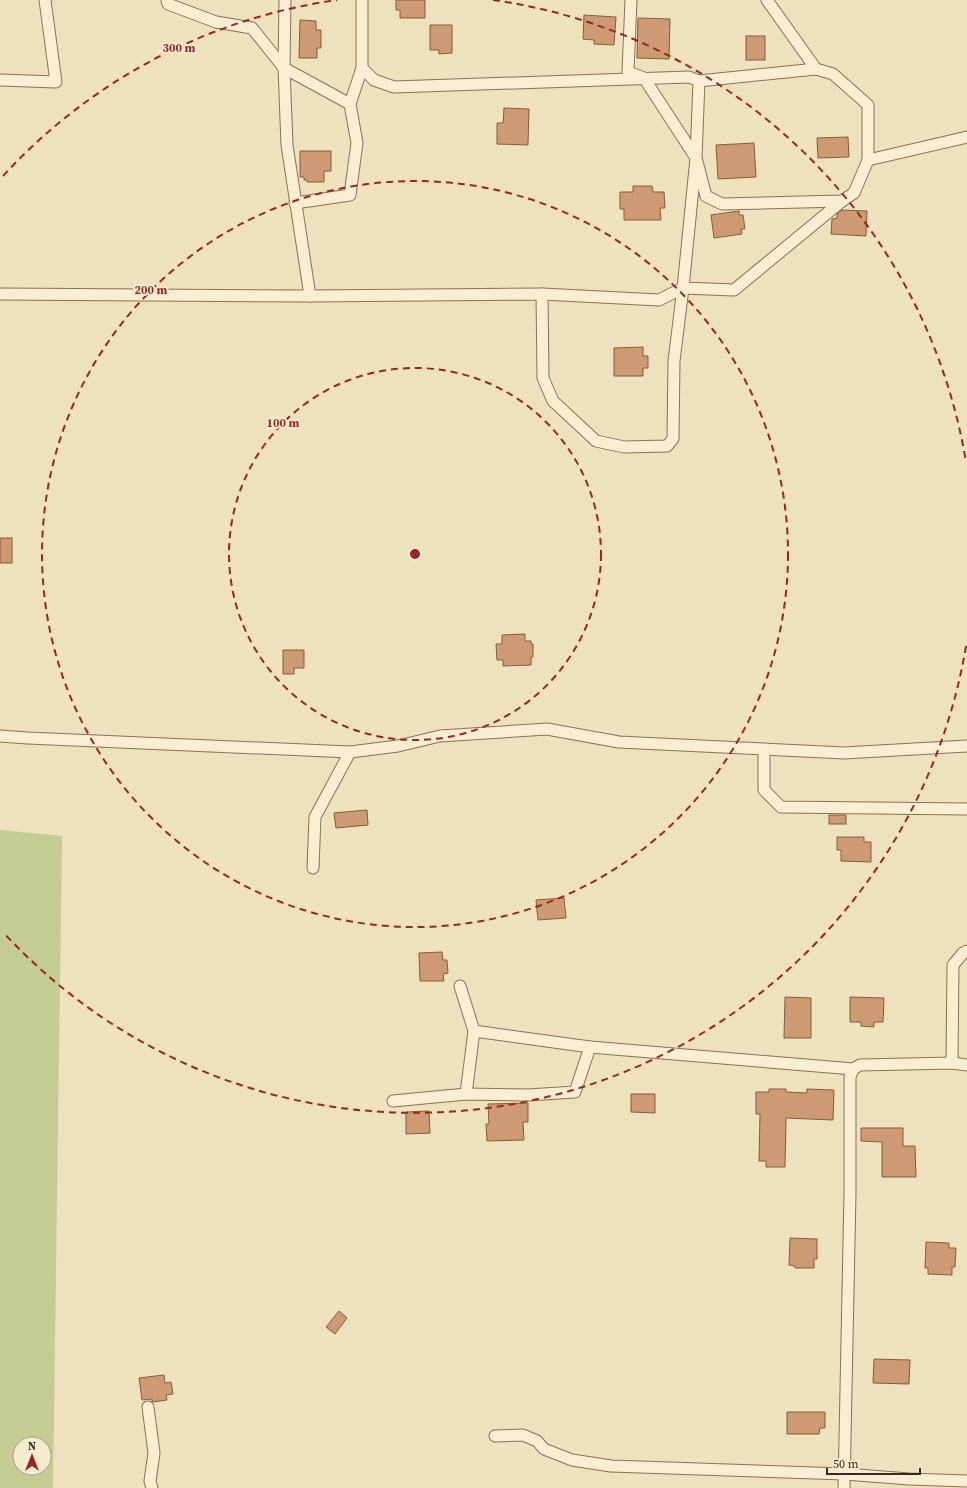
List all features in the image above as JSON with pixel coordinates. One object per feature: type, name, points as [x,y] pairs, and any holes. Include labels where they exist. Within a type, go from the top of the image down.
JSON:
[{"type":"street","points":[[0,80],[56,82],[47,0]]},
{"type":"street","points":[[167,0],[168,4],[216,22],[252,28],[284,68],[350,104]]},
{"type":"street","points":[[285,0],[284,68],[287,145],[310,296]]},
{"type":"street","points":[[295,203],[350,195],[357,142],[350,104],[362,68],[362,0]]},
{"type":"street","points":[[631,0],[628,72],[644,78],[696,158],[706,196],[722,204],[842,201]]},
{"type":"street","points":[[766,0],[816,69]]},
{"type":"street","points":[[0,294],[310,296],[542,294],[659,300],[683,288],[734,290],[842,201],[854,193],[868,160],[868,105],[833,74],[816,69],[699,81],[690,77],[394,87],[374,80],[362,68]]},
{"type":"street","points":[[542,294],[543,378],[553,401],[596,441],[624,447],[667,446],[673,439],[674,361],[696,158],[699,81]]},
{"type":"street","points":[[868,160],[967,138]]},
{"type":"street","points":[[0,736],[350,752],[398,746],[440,736],[547,729],[619,742],[844,753],[967,746]]},
{"type":"street","points":[[764,749],[764,790],[781,806],[967,809]]},
{"type":"street","points":[[313,868],[315,817],[350,752]]},
{"type":"street","points":[[952,1063],[953,965],[963,953],[967,951]]},
{"type":"street","points":[[460,986],[474,1031],[466,1094]]},
{"type":"street","points":[[474,1031],[590,1047],[853,1069],[860,1065],[952,1063],[967,1066]]},
{"type":"street","points":[[394,1101],[466,1094],[528,1095],[575,1092],[590,1047]]},
{"type":"street","points":[[844,1488],[850,1201],[850,1077],[853,1069]]},
{"type":"street","points":[[148,1407],[154,1453],[150,1481],[152,1488]]},
{"type":"street","points":[[494,1436],[523,1435],[537,1441],[544,1450],[572,1460],[612,1466],[845,1474],[909,1479],[967,1481]]},
{"type":"green space","points":[[0,830],[62,836],[53,1488],[0,1488]]},
{"type":"building","points":[[396,0],[425,0],[425,18],[400,18],[400,10],[396,10]]},
{"type":"building","points":[[584,15],[616,17],[614,45],[594,44],[594,40],[583,39]]},
{"type":"building","points":[[638,18],[670,19],[669,59],[637,58]]},
{"type":"building","points":[[300,20],[316,21],[316,30],[321,30],[321,48],[317,48],[317,58],[299,58]]},
{"type":"building","points":[[430,25],[452,25],[452,53],[439,54],[439,50],[430,50]]},
{"type":"building","points":[[746,36],[765,36],[765,60],[746,60]]},
{"type":"building","points":[[504,108],[529,109],[528,145],[497,144],[497,123],[503,123]]},
{"type":"building","points":[[848,137],[849,157],[818,158],[817,138]]},
{"type":"building","points":[[754,143],[756,177],[718,179],[716,145]]},
{"type":"building","points":[[300,151],[331,151],[331,171],[324,171],[324,182],[307,182],[307,180],[304,180],[304,177],[300,177]]},
{"type":"building","points":[[633,186],[652,186],[653,192],[664,192],[665,208],[660,208],[661,220],[624,220],[624,209],[620,209],[620,192],[633,192]]},
{"type":"building","points":[[842,210],[867,211],[866,236],[831,234],[832,219],[837,218],[837,214]]},
{"type":"building","points":[[739,211],[739,215],[743,215],[745,229],[741,229],[742,234],[714,238],[711,215]]},
{"type":"building","points":[[643,347],[643,356],[648,356],[648,368],[643,368],[643,376],[614,376],[614,348]]},
{"type":"building","points":[[0,538],[12,538],[12,563],[0,563]]},
{"type":"building","points":[[525,634],[525,641],[531,641],[531,644],[533,644],[533,657],[531,657],[531,665],[503,666],[503,660],[497,660],[496,644],[502,644],[502,635]]},
{"type":"building","points":[[283,650],[304,650],[304,668],[294,668],[294,674],[283,674]]},
{"type":"building","points":[[367,810],[368,825],[336,828],[334,813]]},
{"type":"building","points":[[829,815],[846,815],[846,824],[829,824]]},
{"type":"building","points":[[837,837],[864,837],[864,842],[871,842],[871,862],[841,861],[841,850],[837,850]]},
{"type":"building","points":[[564,898],[566,918],[538,920],[536,900]]},
{"type":"building","points":[[442,952],[443,960],[447,960],[448,973],[443,974],[444,981],[420,981],[419,953]]},
{"type":"building","points":[[785,997],[811,998],[811,1038],[784,1038]]},
{"type":"building","points":[[850,997],[884,998],[883,1022],[874,1022],[874,1027],[861,1026],[861,1022],[850,1022]]},
{"type":"building","points":[[769,1089],[786,1089],[786,1092],[807,1093],[807,1089],[834,1090],[833,1120],[786,1118],[785,1167],[766,1167],[766,1161],[759,1161],[760,1114],[756,1114],[756,1092],[769,1092]]},
{"type":"building","points":[[631,1094],[655,1094],[655,1113],[631,1112]]},
{"type":"building","points":[[528,1103],[528,1122],[523,1122],[524,1140],[487,1141],[486,1124],[489,1124],[488,1104]]},
{"type":"building","points":[[429,1111],[430,1133],[406,1134],[406,1112]]},
{"type":"building","points":[[861,1128],[903,1128],[903,1146],[915,1146],[916,1177],[882,1177],[882,1142],[861,1141]]},
{"type":"building","points":[[790,1238],[817,1239],[817,1259],[814,1259],[814,1268],[795,1268],[795,1266],[789,1265]]},
{"type":"building","points":[[926,1242],[949,1243],[949,1248],[956,1248],[955,1267],[952,1267],[952,1275],[928,1274],[928,1268],[925,1268]]},
{"type":"building","points":[[339,1311],[347,1318],[335,1334],[326,1327]]},
{"type":"building","points":[[874,1359],[910,1360],[909,1384],[873,1383]]},
{"type":"building","points":[[164,1375],[165,1383],[171,1382],[173,1394],[166,1395],[167,1400],[152,1402],[152,1399],[142,1400],[139,1378]]},
{"type":"building","points":[[787,1412],[825,1412],[825,1428],[820,1428],[819,1434],[787,1434]]}]
